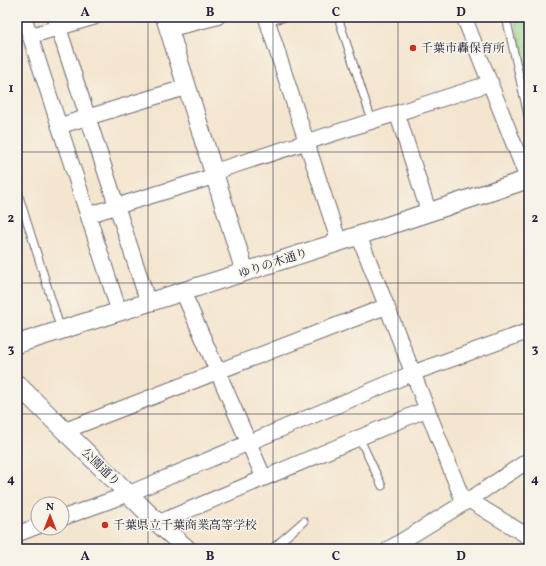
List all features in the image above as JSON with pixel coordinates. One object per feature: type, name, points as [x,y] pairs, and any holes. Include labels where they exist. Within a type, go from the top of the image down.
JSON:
[{"type":"street","points":[[24,17],[119,311]]},
{"type":"street","points":[[30,36],[56,23],[94,17]]},
{"type":"street","points":[[217,17],[167,23],[245,272]]},
{"type":"street","points":[[464,17],[528,179]]},
{"type":"street","points":[[267,19],[339,242]]},
{"type":"street","points":[[56,23],[148,302]]},
{"type":"street","points":[[88,215],[307,142],[491,83]]},
{"type":"street","points":[[60,126],[187,87]]},
{"type":"street","points":[[397,113],[429,213]]},
{"type":"street","name":"ゆりの木通り","points":[[17,344],[359,236],[528,179]]},
{"type":"street","points":[[359,236],[427,409],[466,501],[529,537]]},
{"type":"street","points":[[183,292],[264,478]]},
{"type":"street","points":[[64,431],[387,306]]},
{"type":"street","points":[[70,515],[128,494],[413,373],[529,331]]},
{"type":"street","name":"公園通り","points":[[17,384],[128,494],[187,549]]},
{"type":"street","points":[[158,523],[427,409]]},
{"type":"street","points":[[389,549],[529,460]]},
{"type":"street","points":[[17,534],[30,529]]},
{"type":"lane","points":[[267,19],[286,17]]},
{"type":"lane","points":[[338,17],[372,121]]},
{"type":"lane","points":[[506,17],[529,120]]},
{"type":"lane","points":[[17,190],[61,330]]},
{"type":"lane","points":[[359,438],[382,486]]},
{"type":"lane","points":[[272,549],[304,521]]},
{"type":"green space","points":[[514,17],[529,17],[529,84]]},
{"type":"place","name":"千葉市轟保育所","points":[[413,48]]},
{"type":"place","name":"千葉県立千葉商業高等学校","points":[[105,525]]}]
